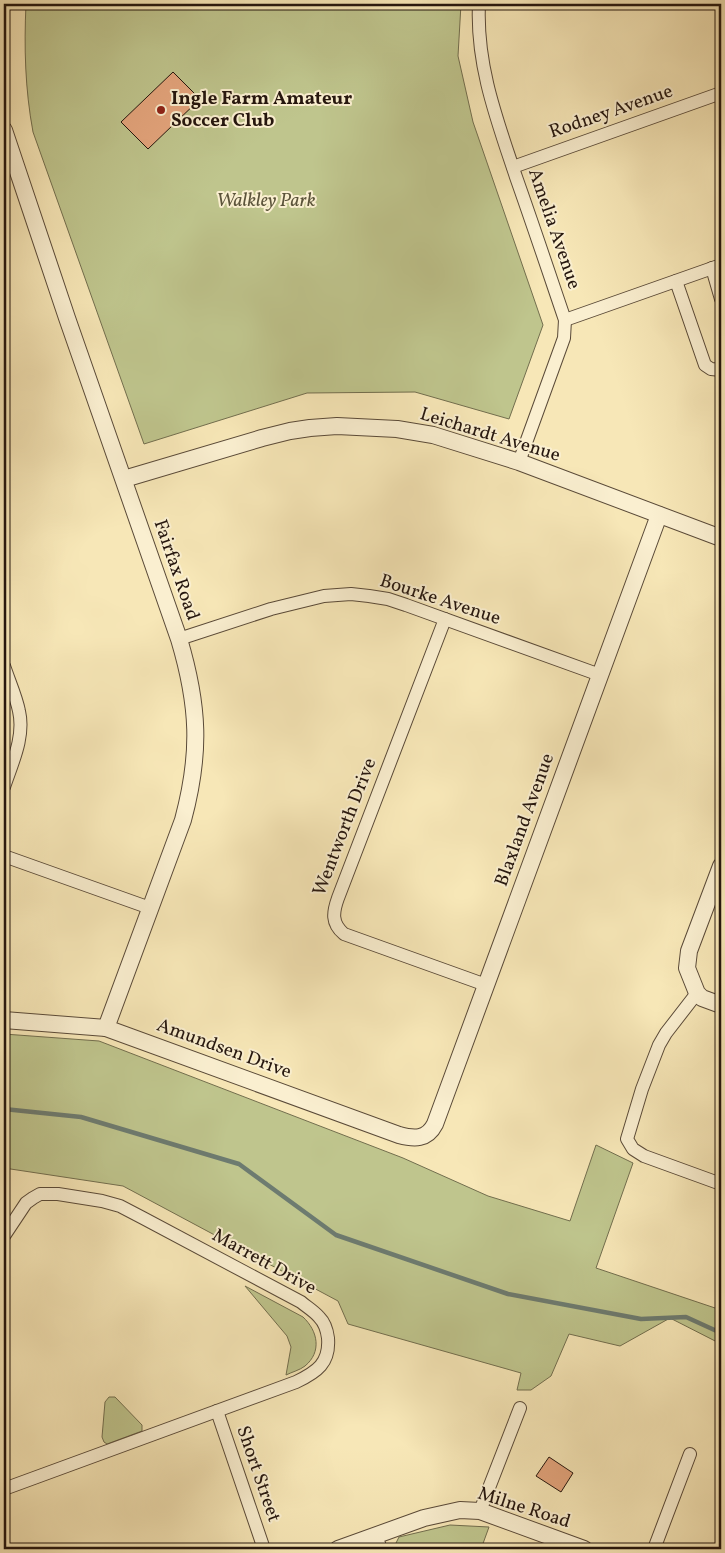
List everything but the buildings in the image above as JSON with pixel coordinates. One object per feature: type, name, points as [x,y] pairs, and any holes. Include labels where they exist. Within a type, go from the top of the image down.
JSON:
[{"type":"street","name":"Amelia Avenue","points":[[479,4],[480,44],[488,90],[565,320],[564,338],[519,462]]},
{"type":"street","name":"Rodney Avenue","points":[[513,167],[721,93]]},
{"type":"street","name":"Fairfax Road","points":[[4,130],[67,318],[179,639],[188,669],[195,710],[195,762],[183,820],[106,1028]]},
{"type":"street","points":[[565,320],[717,267],[721,299]]},
{"type":"street","points":[[676,281],[705,365],[711,369],[721,370]]},
{"type":"street","name":"Leichardt Avenue","points":[[124,479],[262,438],[310,428],[337,426],[397,429],[433,435],[519,462],[721,538]]},
{"type":"street","name":"Blaxland Avenue","points":[[425,1136],[430,1133],[435,1124],[659,516]]},
{"type":"street","name":"Bourke Avenue","points":[[179,639],[292,603],[351,594],[388,599],[600,675]]},
{"type":"street","name":"Wentworth Drive","points":[[445,619],[338,898],[334,917],[338,929],[344,934],[486,985]]},
{"type":"street","points":[[4,666],[18,704],[21,722],[17,748],[4,787]]},
{"type":"street","points":[[4,856],[150,908]]},
{"type":"street","points":[[721,866],[687,960],[689,976],[697,993],[702,998],[721,1006]]},
{"type":"street","points":[[697,993],[659,1045],[642,1089],[628,1139],[633,1149],[644,1156],[721,1184]]},
{"type":"street","name":"Amundsen Drive","points":[[4,1020],[106,1028],[399,1135],[414,1138],[425,1136]]},
{"type":"street","name":"Marrett Drive","points":[[4,1236],[26,1203],[40,1194],[102,1201],[120,1206],[301,1302],[320,1318],[328,1331],[328,1352],[324,1362],[316,1371],[296,1382],[4,1489]]},
{"type":"street","points":[[480,1511],[520,1408]]},
{"type":"street","name":"Short Street","points":[[217,1411],[264,1549]]},
{"type":"street","points":[[654,1549],[690,1454]]},
{"type":"street","name":"Milne Road","points":[[338,1549],[378,1542],[443,1513],[460,1510],[480,1511],[584,1549]]},
{"type":"green space","name":"Walkley Park","points":[[26,4],[461,4],[458,56],[473,122],[543,325],[509,419],[415,392],[307,393],[144,444],[33,132],[26,68]]},
{"type":"green space","points":[[4,1034],[99,1041],[403,1158],[488,1196],[570,1221],[596,1145],[633,1163],[596,1268],[721,1310],[721,1344],[670,1318],[620,1346],[569,1334],[551,1376],[531,1390],[517,1390],[521,1373],[348,1324],[338,1301],[123,1186],[4,1168]]},
{"type":"green space","points":[[245,1286],[303,1317],[308,1323],[315,1335],[316,1348],[305,1366],[286,1375],[291,1347],[287,1336]]},
{"type":"green space","points":[[109,1397],[115,1397],[142,1425],[142,1431],[107,1444],[104,1442],[102,1437],[105,1402]]},
{"type":"green space","points":[[450,1525],[489,1527],[481,1549],[393,1549],[399,1537]]},
{"type":"waterway","points":[[4,1109],[81,1117],[239,1164],[336,1235],[508,1294],[641,1319],[686,1317],[721,1333]]},
{"type":"place","name":"Ingle Farm Amateur Soccer Club","points":[[161,110]]}]
